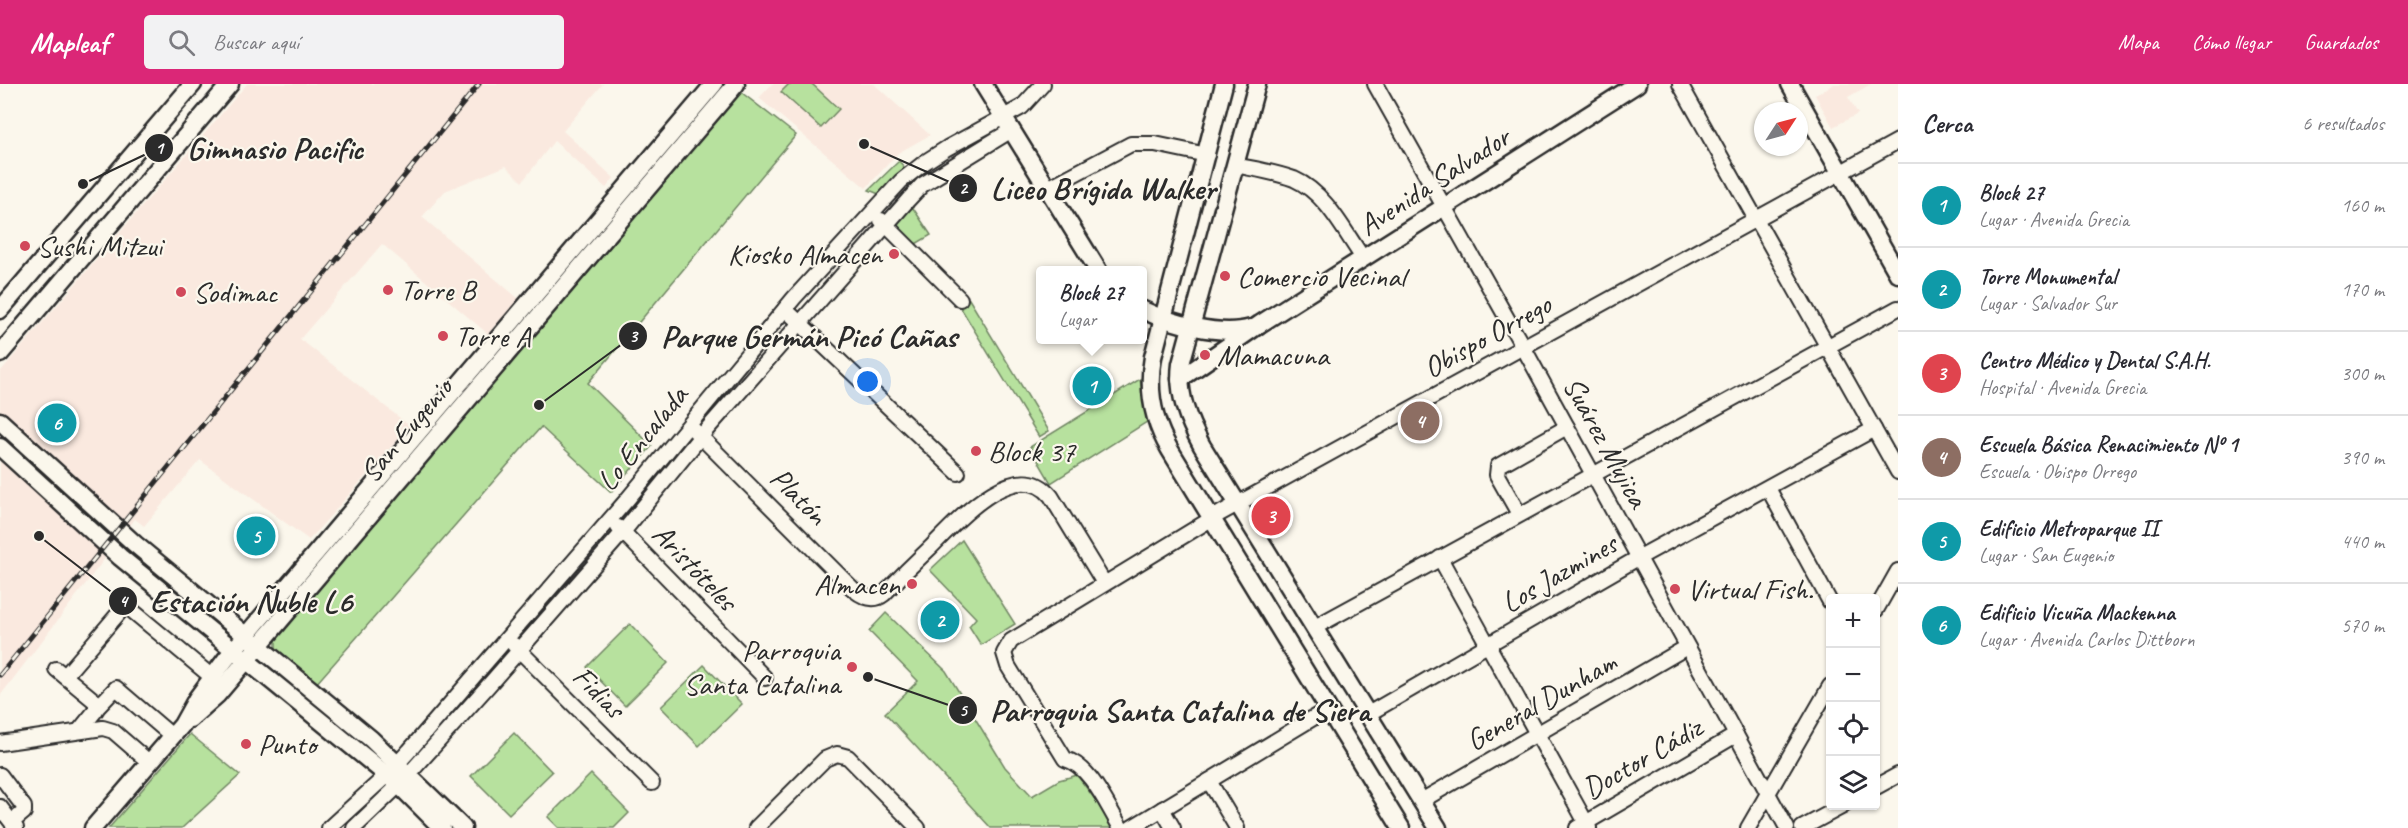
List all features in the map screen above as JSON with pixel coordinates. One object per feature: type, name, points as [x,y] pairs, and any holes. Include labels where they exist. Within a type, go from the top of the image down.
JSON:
[{"type":"main road","points":[[0,310],[193,84]]},
{"type":"main road","points":[[0,354],[230,84]]},
{"type":"main road","name":"San Eugenio","points":[[535,307],[714,84]]},
{"type":"main road","name":"San Eugenio","points":[[177,730],[217,695],[240,655],[252,640],[516,329],[736,84]]},
{"type":"main road","points":[[983,84],[1096,266]]},
{"type":"main road","points":[[1224,84],[1151,374],[1153,409],[1165,442],[1401,828]]},
{"type":"main road","points":[[1257,84],[1181,364],[1182,399],[1192,428],[1438,828]]},
{"type":"main road","name":"Avenida Salvador","points":[[1180,379],[1260,324],[1637,84]]},
{"type":"main road","points":[[1790,84],[1898,274]]},
{"type":"main road","name":"Avenida Salvador","points":[[1147,311],[1192,326],[1235,331],[1260,324]]},
{"type":"main road","points":[[0,421],[135,544],[252,640],[399,774],[463,828]]},
{"type":"main road","points":[[0,447],[103,542],[240,655],[399,774],[441,828]]},
{"type":"main road","name":"San Eugenio","points":[[93,828],[177,730],[212,677],[240,655]]},
{"type":"street","name":"Lo Encalada","points":[[329,828],[360,801],[437,745],[623,532],[701,436],[885,225],[922,185],[1006,124],[1043,84]]},
{"type":"street","name":"Suárez Mujica","points":[[1375,84],[1523,347],[1787,828]]},
{"type":"street","points":[[1680,84],[1898,472]]},
{"type":"street","name":"Lo Encalada","points":[[354,828],[371,813],[399,774],[424,733],[610,520],[785,309],[872,212],[901,181],[925,162],[1006,124]]},
{"type":"street","name":"Obispo Orrego","points":[[1121,828],[1084,769],[1073,761],[1065,759],[1005,660],[1005,649],[1014,639],[1238,504],[1898,141]]},
{"type":"street","points":[[1048,188],[1131,144],[1155,144],[1207,155]]},
{"type":"street","points":[[1235,165],[1284,176],[1312,190],[1324,202],[1363,258]]},
{"type":"street","points":[[872,212],[960,299]]},
{"type":"street","points":[[1315,627],[1898,308]]},
{"type":"street","points":[[785,309],[958,473]]},
{"type":"street","name":"Platón","points":[[688,425],[854,590],[865,596],[875,598],[884,594],[976,502],[1001,489],[1025,482],[1039,485],[1051,495],[1104,583]]},
{"type":"street","points":[[1519,514],[1497,475],[1498,466],[1567,427]]},
{"type":"street","name":"Los Jazmines","points":[[1368,714],[1638,558],[1874,429]]},
{"type":"street","points":[[1767,488],[1826,595]]},
{"type":"street","name":"Aristóteles","points":[[610,520],[765,678]]},
{"type":"street","points":[[1440,558],[1537,734],[1584,826]]},
{"type":"street","points":[[1880,602],[1898,571]]},
{"type":"street","points":[[96,709],[94,700],[61,672],[124,607],[129,608],[212,677]]},
{"type":"street","name":"Fidias","points":[[507,639],[652,783]]},
{"type":"street","name":"General Dunham","points":[[1421,801],[1687,647]]},
{"type":"street","points":[[79,731],[116,688],[177,730]]},
{"type":"street","points":[[1748,828],[1826,693]]},
{"type":"street","points":[[1131,828],[1328,709]]},
{"type":"street","points":[[0,743],[103,728],[113,731],[150,763]]},
{"type":"street","points":[[424,733],[437,745]]},
{"type":"street","name":"Doctor Cádiz","points":[[1584,826],[1736,735]]},
{"type":"street","points":[[756,828],[825,759],[837,754],[848,757],[918,828]]},
{"type":"street","points":[[1880,785],[1898,775]]},
{"type":"street","points":[[1209,781],[1237,828]]},
{"type":"street","points":[[0,807],[14,825],[24,812],[24,807],[2,782]]},
{"type":"street","points":[[360,801],[371,813]]},
{"type":"street","points":[[1162,809],[1173,828]]},
{"type":"street","points":[[1802,828],[1836,810]]},
{"type":"shaded area","points":[[247,84],[603,84],[563,131],[614,178],[606,188],[554,141],[522,182],[506,166],[445,191],[422,217],[519,299],[488,334],[382,244],[300,339],[410,426],[309,540],[200,460],[144,526],[135,519],[0,696],[0,372]]},
{"type":"shaded area","points":[[772,84],[874,84],[930,135],[898,153],[866,188],[759,98]]},
{"type":"shaded area","points":[[1834,84],[1871,84],[1848,97],[1858,114],[1833,127],[1815,95]]},
{"type":"green space","points":[[789,84],[812,84],[839,109],[821,128],[781,92]]},
{"type":"green space","points":[[737,89],[796,135],[588,383],[652,446],[611,492],[541,427],[316,684],[276,649],[276,631]]},
{"type":"green space","points":[[899,161],[905,168],[879,194],[869,190]]},
{"type":"green space","points":[[911,205],[931,235],[914,245],[894,224]]},
{"type":"green space","points":[[969,299],[1049,431],[1039,437],[959,305]]},
{"type":"green space","points":[[1140,379],[1147,422],[1051,483],[1030,447]]},
{"type":"green space","points":[[962,540],[1015,624],[981,645],[969,626],[976,618],[930,570]]},
{"type":"green space","points":[[886,613],[946,671],[1005,767],[1032,796],[1059,780],[1077,775],[1116,828],[991,828],[885,713],[918,681],[869,631]]},
{"type":"green space","points":[[630,624],[668,663],[625,706],[587,667]]},
{"type":"green space","points":[[704,665],[742,704],[699,746],[661,707]]},
{"type":"green space","points":[[514,733],[552,772],[509,814],[471,776]]},
{"type":"green space","points":[[190,734],[240,775],[182,828],[109,828]]},
{"type":"green space","points":[[591,774],[629,813],[614,828],[559,828],[548,817]]},
{"type":"railway","points":[[0,675],[479,84]]},
{"type":"place","name":"Liceo Brígida Walker","points":[[864,144]]},
{"type":"place","name":"Gimnasio Pacific","points":[[83,184]]},
{"type":"place","name":"Sushi Mitzui","points":[[25,246]]},
{"type":"place","name":"Kiosko Almacen","points":[[894,254]]},
{"type":"place","name":"Comercio Vecinal","points":[[1225,276]]},
{"type":"place","name":"Torre B","points":[[388,290]]},
{"type":"place","name":"Sodimac","points":[[181,292]]},
{"type":"place","name":"Torre A","points":[[443,336]]},
{"type":"place","name":"Mamacuna","points":[[1205,355]]},
{"type":"place","name":"Block 27","points":[[1092,386]]},
{"type":"place","name":"Parque Germán Picó Cañas","points":[[539,405]]},
{"type":"place","name":"Escuela Básica Renacimiento Nº 1","points":[[1420,421]]},
{"type":"place","name":"Edificio Vicuña Mackenna","points":[[57,423]]},
{"type":"place","name":"Block 37","points":[[976,451]]},
{"type":"place","name":"Centro Médico y Dental S.A.H.","points":[[1271,516]]},
{"type":"place","name":"Estación Ñuble L6","points":[[39,536]]},
{"type":"place","name":"Edificio Metroparque II","points":[[256,536]]},
{"type":"place","name":"Almacen","points":[[912,584]]},
{"type":"place","name":"Virtual Fish.","points":[[1675,589]]},
{"type":"place","name":"Torre Monumental","points":[[940,620]]},
{"type":"place","name":"Parroquia Santa Catalina","points":[[852,667]]},
{"type":"place","name":"Parroquia Santa Catalina de Siera","points":[[868,677]]},
{"type":"place","name":"Punto","points":[[246,744]]}]
